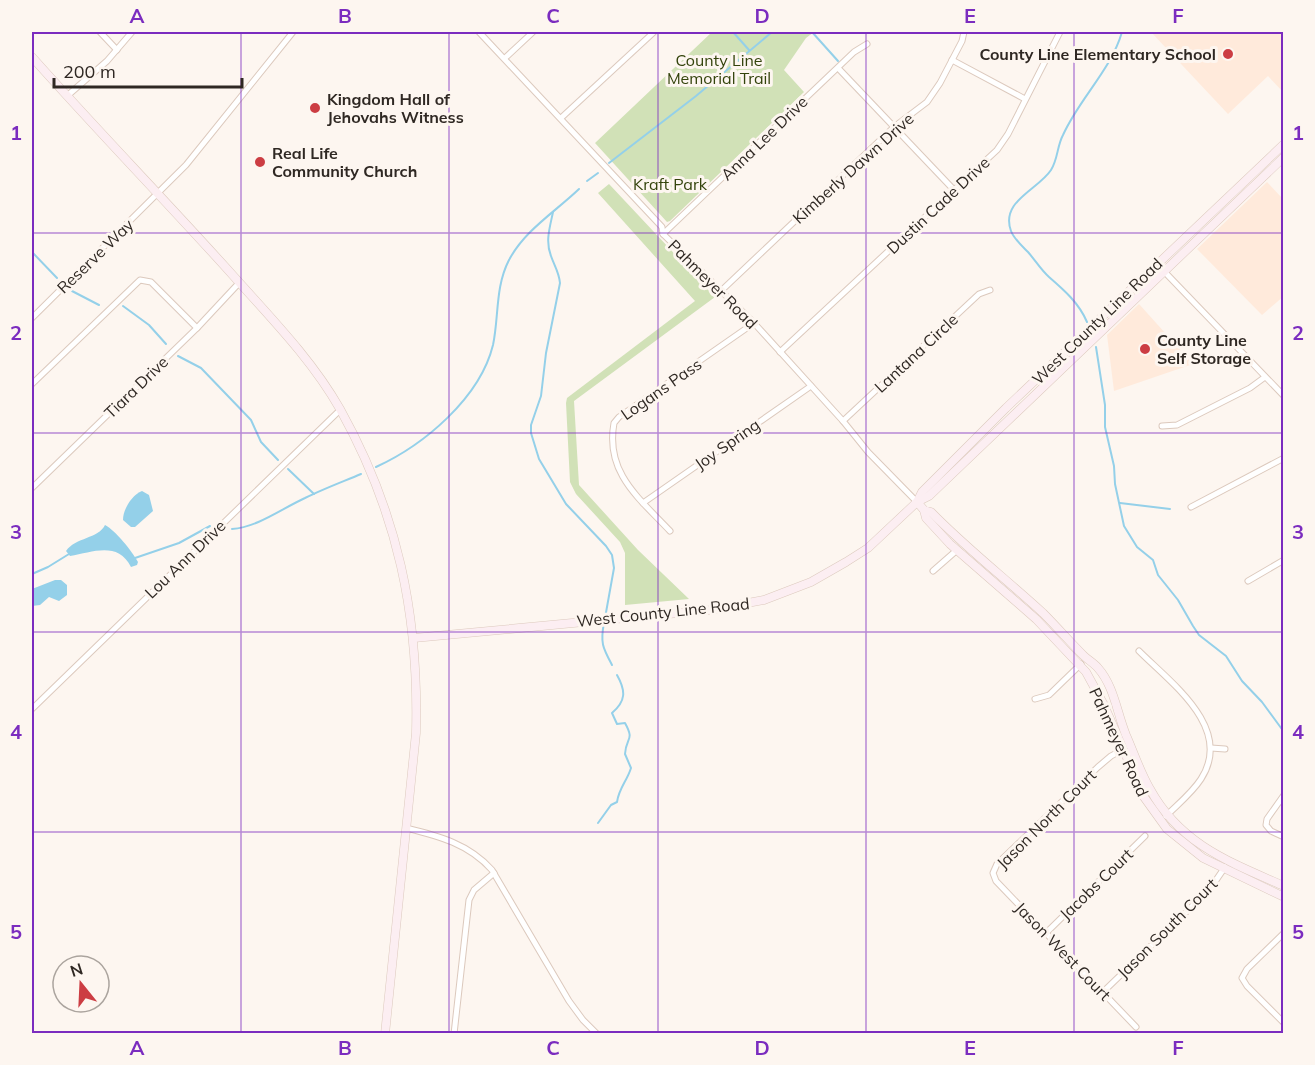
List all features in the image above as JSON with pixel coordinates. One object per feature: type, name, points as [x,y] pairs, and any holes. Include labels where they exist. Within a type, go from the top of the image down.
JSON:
[{"type":"main road","points":[[32,57],[293,344],[340,410],[366,463],[389,523],[404,574],[414,638],[416,733],[385,1034]]},
{"type":"main road","name":"West County Line Road","points":[[917,502],[921,492],[1006,408],[1284,144]]},
{"type":"main road","name":"West County Line Road","points":[[414,638],[727,608],[764,600],[794,590],[829,573],[868,548],[917,502],[929,496],[1284,157]]},
{"type":"main road","points":[[1103,316],[1109,322]]},
{"type":"main road","name":"Pahmeyer Road","points":[[917,502],[924,510],[926,518],[957,550],[1036,619],[1080,665],[1099,694],[1150,789],[1167,815],[1193,840],[1226,865],[1284,897]]},
{"type":"main road","name":"Pahmeyer Road","points":[[924,510],[931,512],[973,553],[1041,612],[1086,659],[1098,667],[1110,687],[1144,797],[1161,821],[1192,851],[1284,886]]},
{"type":"street","points":[[100,32],[117,50]]},
{"type":"street","points":[[66,96],[117,50],[132,32]]},
{"type":"street","name":"Reserve Way","points":[[32,318],[186,165],[293,32]]},
{"type":"street","name":"Pahmeyer Road","points":[[479,32],[662,227],[663,234],[722,290],[843,421],[868,452],[917,502]]},
{"type":"street","points":[[505,58],[533,32]]},
{"type":"street","points":[[561,118],[654,32]]},
{"type":"street","name":"Kimberly Dawn Drive","points":[[722,290],[894,128],[927,102],[940,83],[964,32]]},
{"type":"street","name":"Dustin Cade Drive","points":[[780,352],[1002,143],[1060,32]]},
{"type":"street","name":"Anna Lee Drive","points":[[663,234],[854,52],[867,44]]},
{"type":"street","points":[[952,60],[1025,99]]},
{"type":"street","points":[[838,68],[954,190]]},
{"type":"street","points":[[1157,264],[1284,396]]},
{"type":"street","points":[[32,384],[140,280],[151,282],[197,328]]},
{"type":"street","name":"Tiara Drive","points":[[32,488],[197,328],[239,283]]},
{"type":"street","name":"Lantana Circle","points":[[843,421],[979,294],[990,290]]},
{"type":"street","name":"Logans Pass","points":[[670,531],[625,482],[618,469],[613,427],[616,420],[753,323]]},
{"type":"street","points":[[1162,426],[1177,425],[1250,388],[1265,377]]},
{"type":"street","name":"Joy Spring","points":[[643,503],[811,386]]},
{"type":"street","name":"Lou Ann Drive","points":[[32,709],[340,410]]},
{"type":"street","points":[[1191,507],[1284,458]]},
{"type":"street","points":[[933,571],[957,550]]},
{"type":"street","points":[[1248,580],[1284,560]]},
{"type":"street","points":[[1139,651],[1195,707],[1208,733],[1211,748],[1203,777],[1161,821]]},
{"type":"street","points":[[1035,699],[1049,695],[1086,659]]},
{"type":"street","name":"Jason North Court","points":[[993,873],[997,864],[1098,767],[1111,756],[1127,748]]},
{"type":"street","points":[[1211,748],[1225,749]]},
{"type":"street","points":[[1284,795],[1267,819],[1266,825],[1271,831],[1284,837]]},
{"type":"street","points":[[406,828],[441,836],[484,861],[494,873],[569,1001],[597,1034]]},
{"type":"street","name":"Jacobs Court","points":[[1046,933],[1145,836]]},
{"type":"street","name":"Jason South Court","points":[[1103,992],[1210,889],[1226,865]]},
{"type":"street","points":[[454,1034],[469,900],[474,890],[494,873]]},
{"type":"street","name":"Jason West Court","points":[[993,873],[996,881],[1136,1027]]},
{"type":"street","points":[[1284,933],[1244,972],[1242,978],[1246,986],[1284,1023]]},
{"type":"shaded area","name":"County Line Elementary School","points":[[1151,32],[1283,32],[1283,92],[1268,76],[1228,114]]},
{"type":"shaded area","points":[[1267,182],[1283,199],[1284,296],[1262,315],[1197,249]]},
{"type":"shaded area","name":"County Line Self Storage","points":[[1139,304],[1193,364],[1114,391],[1107,335]]},
{"type":"green space","points":[[712,32],[814,32],[806,38],[784,70],[804,92],[667,222],[595,143]]},
{"type":"green space","points":[[609,184],[715,297],[574,401],[579,485],[638,550],[689,599],[625,605],[625,553],[620,542],[576,494],[570,482],[567,398],[695,301],[598,193]]},
{"type":"water","points":[[142,491],[149,495],[153,511],[135,527],[131,527],[123,520],[126,507]]},
{"type":"water","points":[[105,525],[128,547],[138,562],[137,565],[131,567],[126,559],[112,551],[104,550],[70,556],[66,551],[75,543],[102,530]]},
{"type":"water","points":[[61,580],[67,585],[67,595],[59,601],[49,597],[40,605],[32,606],[32,589]]},
{"type":"waterway","points":[[733,32],[749,50]]},
{"type":"waterway","points":[[609,163],[696,96],[772,32]]},
{"type":"waterway","points":[[812,32],[838,61]]},
{"type":"waterway","points":[[1087,322],[1071,297],[1046,274],[1016,240],[1009,221],[1015,204],[1051,170],[1061,139],[1077,109],[1103,72],[1122,32]]},
{"type":"waterway","points":[[587,181],[598,173]]},
{"type":"waterway","points":[[376,467],[394,458],[431,433],[463,401],[486,365],[493,345],[499,291],[509,260],[523,239],[579,189]]},
{"type":"waterway","points":[[553,212],[548,245],[560,283],[546,353],[541,396],[531,425],[531,433],[539,459],[566,504],[612,555],[614,568],[605,618]]},
{"type":"waterway","points":[[32,252],[57,278]]},
{"type":"waterway","points":[[72,291],[99,305]]},
{"type":"waterway","points":[[123,306],[149,325],[166,344]]},
{"type":"waterway","points":[[1096,347],[1105,405],[1105,427],[1124,526],[1137,547],[1153,560],[1158,575],[1178,600],[1199,635],[1226,656],[1242,681],[1262,702],[1284,732]]},
{"type":"waterway","points":[[178,356],[201,368],[251,420],[261,442],[278,460]]},
{"type":"waterway","points":[[288,469],[314,494]]},
{"type":"waterway","points":[[232,529],[251,525],[361,474]]},
{"type":"waterway","points":[[1120,503],[1170,509]]},
{"type":"waterway","points":[[135,558],[179,543],[210,526]]},
{"type":"waterway","points":[[32,574],[69,554]]},
{"type":"waterway","points":[[604,623],[603,645],[612,665]]},
{"type":"waterway","points":[[598,823],[611,805],[617,802],[631,768],[625,754],[630,736],[628,729],[625,723],[617,724],[612,713],[620,704],[623,696],[617,675]]},
{"type":"place","name":"County Line Elementary School","points":[[1228,54]]},
{"type":"place","name":"Kingdom Hall of Jehovahs Witness","points":[[315,108]]},
{"type":"place","name":"Real Life Community Church","points":[[260,162]]},
{"type":"place","name":"County Line Self Storage","points":[[1145,349]]},
{"type":"park label","name":"County Line Memorial Trail","points":[[719,69]]},
{"type":"park label","name":"Kraft Park","points":[[670,184]]}]
